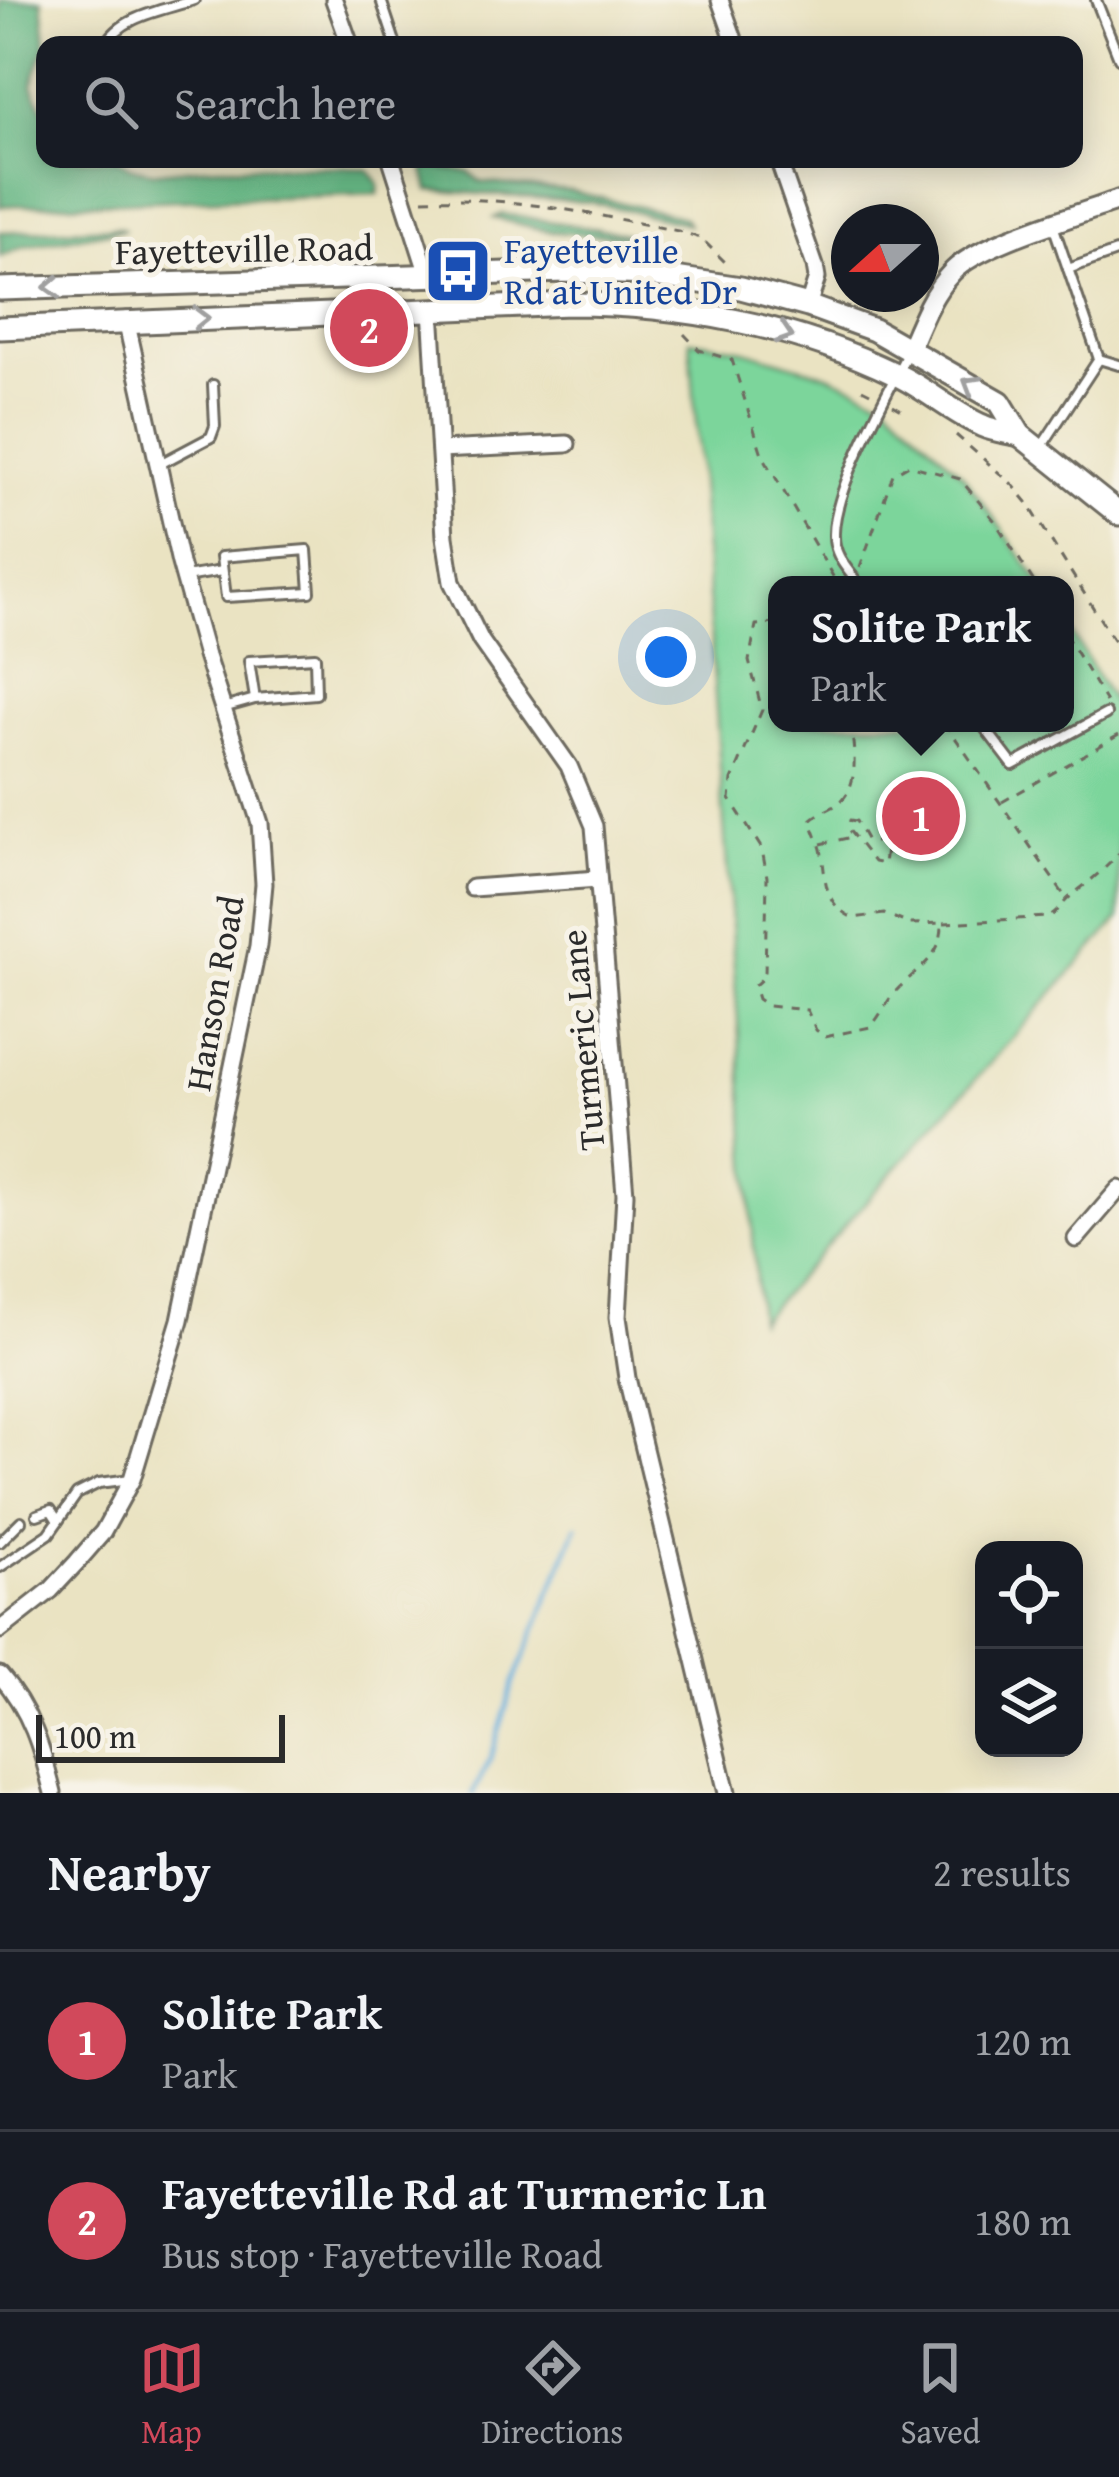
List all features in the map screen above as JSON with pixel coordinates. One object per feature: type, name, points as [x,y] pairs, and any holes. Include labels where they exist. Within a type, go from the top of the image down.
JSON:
[{"type":"main road","name":"Fayetteville Road","points":[[0,290],[567,271],[648,274],[741,288],[808,306],[910,347],[1000,401],[1020,435],[1119,514]]},
{"type":"main road","name":"Fayetteville Road","points":[[0,328],[569,304],[647,307],[763,326],[897,375],[983,426],[1020,435]]},
{"type":"street","points":[[720,0],[733,36]]},
{"type":"street","points":[[340,3],[348,36]]},
{"type":"street","points":[[394,168],[429,278]]},
{"type":"street","points":[[781,168],[815,266],[817,278],[808,306]]},
{"type":"street","points":[[910,347],[927,308],[952,272],[983,252],[1119,200]]},
{"type":"street","name":"Turmeric Lane","points":[[431,310],[447,561],[457,598],[481,641],[551,738],[584,796],[594,826],[626,1194],[618,1317],[627,1378],[727,1793]]},
{"type":"street","name":"Hanson Road","points":[[0,1630],[77,1562],[103,1532],[132,1479],[180,1320],[257,946],[264,884],[260,823],[184,578],[126,320]]},
{"type":"street","points":[[440,450],[567,444]]},
{"type":"street","points":[[472,888],[598,879]]},
{"type":"street","points":[[1076,1239],[1119,1189]]},
{"type":"street","points":[[0,1675],[17,1694],[36,1730],[53,1793]]},
{"type":"lane","points":[[110,36],[133,20],[194,0]]},
{"type":"lane","points":[[381,0],[394,36]]},
{"type":"lane","points":[[1096,0],[1119,58]]},
{"type":"lane","points":[[1053,225],[1099,359]]},
{"type":"lane","points":[[1068,269],[1119,251]]},
{"type":"lane","points":[[851,574],[836,548],[834,520],[910,347]]},
{"type":"lane","points":[[1099,359],[1119,365]]},
{"type":"lane","points":[[1039,450],[1099,359]]},
{"type":"lane","points":[[157,466],[211,437],[213,385]]},
{"type":"lane","points":[[307,550],[310,592],[226,597],[222,571],[221,557],[307,550]]},
{"type":"lane","points":[[184,578],[222,571]]},
{"type":"lane","points":[[222,709],[255,699],[316,694],[315,657],[249,661],[255,699]]},
{"type":"lane","points":[[1074,731],[1108,713]]},
{"type":"lane","points":[[987,732],[1012,765],[1073,732]]},
{"type":"lane","points":[[0,1565],[49,1534],[77,1495],[99,1484],[132,1479]]},
{"type":"lane","points":[[37,1515],[51,1510],[58,1521]]},
{"type":"lane","points":[[0,1542],[21,1521]]},
{"type":"path","points":[[418,199],[470,197],[538,204],[678,230],[701,238],[728,265]]},
{"type":"path","points":[[684,334],[699,350],[732,360],[761,454],[833,576]]},
{"type":"path","points":[[945,428],[1013,485],[1072,576]]},
{"type":"path","points":[[851,574],[865,562],[893,474],[909,465],[960,479],[1030,576]]},
{"type":"path","points":[[1074,579],[1119,649]]},
{"type":"path","points":[[768,623],[756,625],[749,661],[762,710],[732,781],[730,799],[762,849],[767,877],[765,976],[754,986],[758,999],[768,1006],[807,1010],[816,1030],[825,1037],[870,1028],[887,1001],[936,951],[942,922]]},
{"type":"path","points":[[1074,651],[1108,713]]},
{"type":"path","points":[[851,732],[853,776],[839,804],[811,820],[832,905],[853,918],[884,914],[910,924],[1049,917],[1119,853]]},
{"type":"path","points":[[952,732],[1066,898]]},
{"type":"path","points":[[1003,802],[1119,736]]},
{"type":"path","points":[[850,820],[856,821],[867,842],[888,834],[884,864],[874,862],[854,836],[847,823],[850,820]]},
{"type":"path","points":[[820,844],[854,836]]},
{"type":"green space","points":[[0,0],[42,0],[45,36],[36,36],[32,85],[36,168],[157,172],[355,168],[369,170],[379,184],[378,194],[0,206]]},
{"type":"green space","points":[[424,170],[469,172],[481,182],[571,191],[683,217],[688,224],[591,202],[429,190]]},
{"type":"green space","points":[[502,214],[630,237],[552,232],[494,218]]},
{"type":"green space","points":[[125,229],[25,246],[0,257],[0,232]]},
{"type":"green space","points":[[690,340],[738,348],[828,375],[886,401],[963,475],[1036,576],[768,576],[768,732],[1074,732],[1074,637],[1119,713],[1119,919],[759,1321]]},
{"type":"waterway","points":[[473,1793],[491,1758],[513,1685],[577,1526]]},
{"type":"place","name":"Fayetteville Rd at United Dr","points":[[458,271]]},
{"type":"place","name":"Fayetteville Rd at Turmeric Ln","points":[[369,328]]},
{"type":"place","name":"Solite Park","points":[[921,816]]}]
